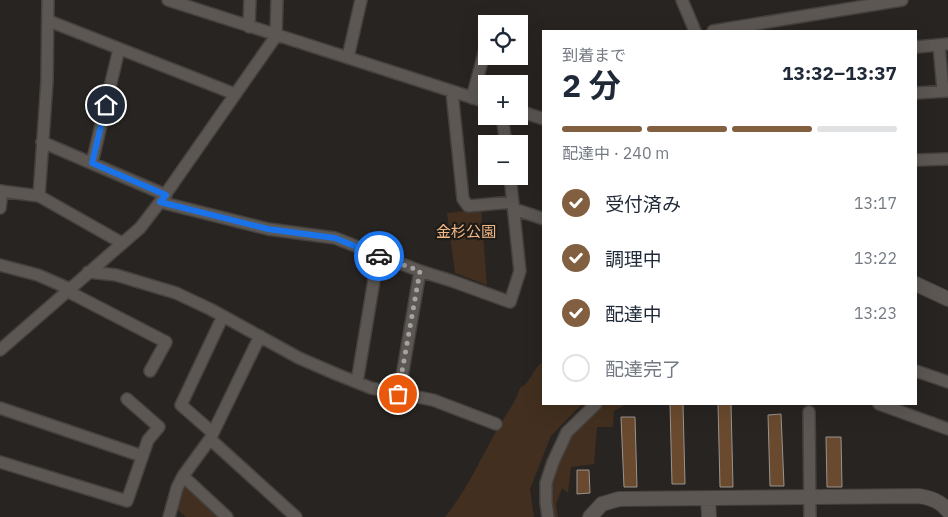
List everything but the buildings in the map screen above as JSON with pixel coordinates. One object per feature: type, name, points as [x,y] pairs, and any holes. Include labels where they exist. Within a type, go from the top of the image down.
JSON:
[{"type":"street","points":[[39,196],[47,81],[48,0]]},
{"type":"street","points":[[168,0],[478,100]]},
{"type":"street","points":[[249,26],[250,0]]},
{"type":"street","points":[[0,350],[140,228],[163,199],[276,36],[277,0]]},
{"type":"street","points":[[348,57],[361,0]]},
{"type":"street","points":[[682,0],[695,30]]},
{"type":"street","points":[[719,30],[902,0]]},
{"type":"street","points":[[49,21],[235,94]]},
{"type":"street","points":[[917,47],[944,45],[946,91],[917,93]]},
{"type":"street","points":[[92,163],[119,49]]},
{"type":"street","points":[[472,98],[481,65]]},
{"type":"street","points":[[452,92],[463,199],[468,206],[513,205],[542,218]]},
{"type":"street","points":[[528,114],[542,119]]},
{"type":"street","points":[[42,142],[92,163],[163,199],[268,229],[335,238],[378,256],[452,280],[510,302],[520,271],[511,185]]},
{"type":"street","points":[[917,160],[948,159]]},
{"type":"street","points":[[0,208],[1,191],[39,196],[122,243]]},
{"type":"street","points":[[357,382],[378,256]]},
{"type":"street","points":[[0,265],[38,275],[166,342],[150,371]]},
{"type":"street","points":[[398,394],[420,271]]},
{"type":"street","points":[[88,272],[116,275],[176,293],[223,316],[299,358],[371,388],[433,400],[496,424]]},
{"type":"street","points":[[917,284],[948,299]]},
{"type":"street","points":[[223,316],[181,405],[296,517]]},
{"type":"street","points":[[173,514],[177,488],[183,476],[211,436],[260,336]]},
{"type":"street","points":[[917,371],[948,382]]},
{"type":"street","points":[[0,462],[127,501],[148,440],[159,427],[127,399]]},
{"type":"street","points":[[548,517],[546,483],[553,462],[567,432],[595,405]]},
{"type":"street","points":[[882,405],[948,429]]},
{"type":"street","points":[[0,408],[142,456]]},
{"type":"street","points":[[809,412],[810,517]]},
{"type":"street","points":[[183,476],[227,517]]},
{"type":"street","points":[[590,517],[602,504],[619,499],[919,496],[939,502],[948,511]]},
{"type":"street","points":[[708,499],[709,517]]},
{"type":"green space","name":"金杉公園","points":[[481,209],[487,285],[455,273],[447,213]]},
{"type":"green space","points":[[542,363],[542,405],[581,405],[551,436],[530,489],[534,517],[445,517],[467,484],[520,388],[528,382]]},
{"type":"green space","points":[[602,405],[624,405],[614,411],[613,427],[597,427],[594,464],[571,467],[568,493],[562,488],[556,504],[558,517],[552,517],[548,491],[556,462],[573,433]]},
{"type":"green space","points":[[184,485],[219,517],[186,517],[177,509],[180,486]]},
{"type":"way so far","points":[[379,256],[420,271],[398,394]]},
{"type":"route","points":[[106,105],[92,163],[166,195],[160,202],[268,229],[335,238],[379,256]]}]
